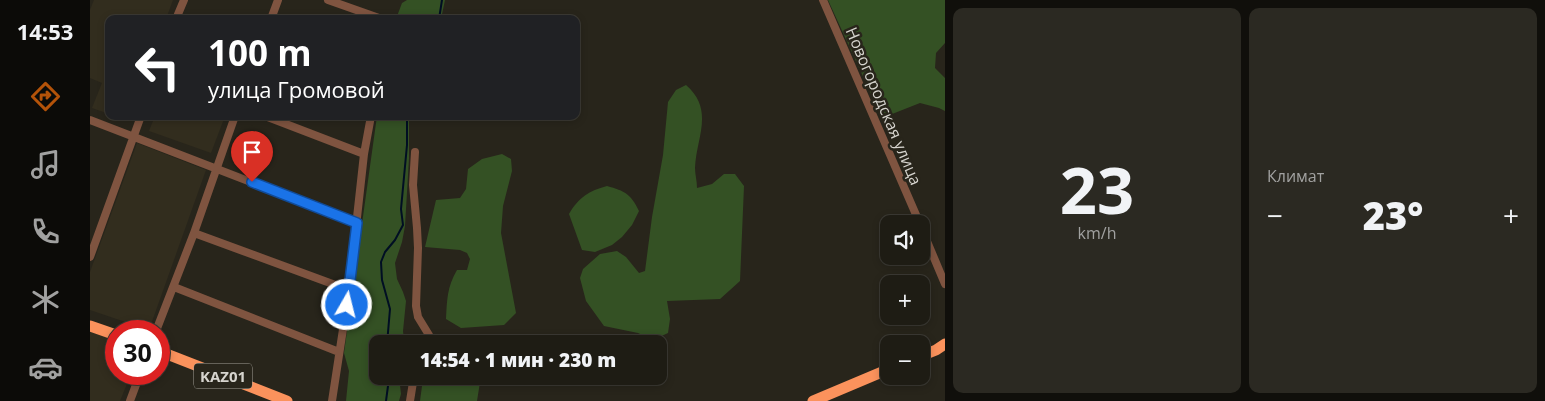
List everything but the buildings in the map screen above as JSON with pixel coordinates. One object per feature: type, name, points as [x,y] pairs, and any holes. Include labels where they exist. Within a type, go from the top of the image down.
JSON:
[{"type":"highway","points":[[90,326],[105,331]]},
{"type":"highway","points":[[930,352],[945,344]]},
{"type":"highway","name":"KАZ01","points":[[170,355],[288,401]]},
{"type":"highway","points":[[813,401],[880,373]]},
{"type":"street","points":[[178,15],[184,0]]},
{"type":"street","points":[[272,15],[278,0]]},
{"type":"street","points":[[328,0],[370,15]]},
{"type":"street","name":"Новогородская улица","points":[[823,0],[916,215]]},
{"type":"street","points":[[90,120],[357,223]]},
{"type":"street","points":[[90,257],[139,120]]},
{"type":"street","points":[[160,320],[194,233],[234,120]]},
{"type":"street","points":[[275,120],[364,154]]},
{"type":"street","points":[[332,401],[349,290],[364,154],[370,120]]},
{"type":"street","points":[[415,152],[413,185],[418,248],[416,306],[418,316],[428,335]]},
{"type":"street","points":[[194,233],[349,290]]},
{"type":"street","points":[[930,248],[945,284]]},
{"type":"street","points":[[174,286],[339,352]]},
{"type":"street","points":[[130,401],[136,385]]},
{"type":"street","points":[[410,401],[413,385]]},
{"type":"shaded area","points":[[94,0],[173,0],[167,15],[105,15],[105,113],[92,108],[102,83],[90,78],[90,10]]},
{"type":"shaded area","points":[[153,120],[223,120],[211,153],[149,131]]},
{"type":"shaded area","points":[[137,143],[206,170],[153,320],[120,320],[90,310],[90,272]]},
{"type":"shaded area","points":[[90,331],[105,336],[105,385],[127,385],[120,401],[90,401]]},
{"type":"green space","points":[[407,0],[445,0],[442,15],[398,15],[402,3]]},
{"type":"green space","points":[[828,0],[945,0],[945,43],[936,53],[935,68],[945,78],[945,111],[920,103],[882,118]]},
{"type":"green space","points":[[686,85],[700,104],[702,125],[695,168],[697,188],[712,184],[724,174],[735,174],[744,186],[740,281],[720,299],[667,301],[670,319],[668,333],[664,335],[642,335],[604,326],[586,301],[580,278],[583,269],[600,254],[617,251],[626,257],[639,273],[645,271],[663,155],[668,102],[676,90]]},
{"type":"green space","points":[[376,120],[409,120],[405,226],[395,263],[397,279],[406,301],[403,335],[369,335],[369,385],[400,385],[401,394],[399,401],[346,401],[349,371],[344,353]]},
{"type":"green space","points":[[502,154],[511,159],[512,171],[503,206],[501,233],[516,313],[504,325],[461,328],[446,319],[447,300],[451,282],[457,270],[467,270],[470,259],[467,253],[460,250],[425,247],[436,200],[460,198],[466,189],[468,169],[482,159]]},
{"type":"green space","points":[[607,186],[627,194],[639,211],[632,225],[612,245],[595,252],[582,250],[569,214],[585,196]]},
{"type":"green space","points":[[480,385],[477,401],[420,401],[422,386]]},
{"type":"waterway","points":[[440,15],[442,0]]},
{"type":"waterway","points":[[388,335],[390,309],[382,280],[381,262],[385,252],[395,240],[403,225],[401,209],[407,145],[407,120]]},
{"type":"waterway","points":[[386,401],[388,385]]},
{"type":"route","points":[[252,182],[357,223],[347,305]]}]
